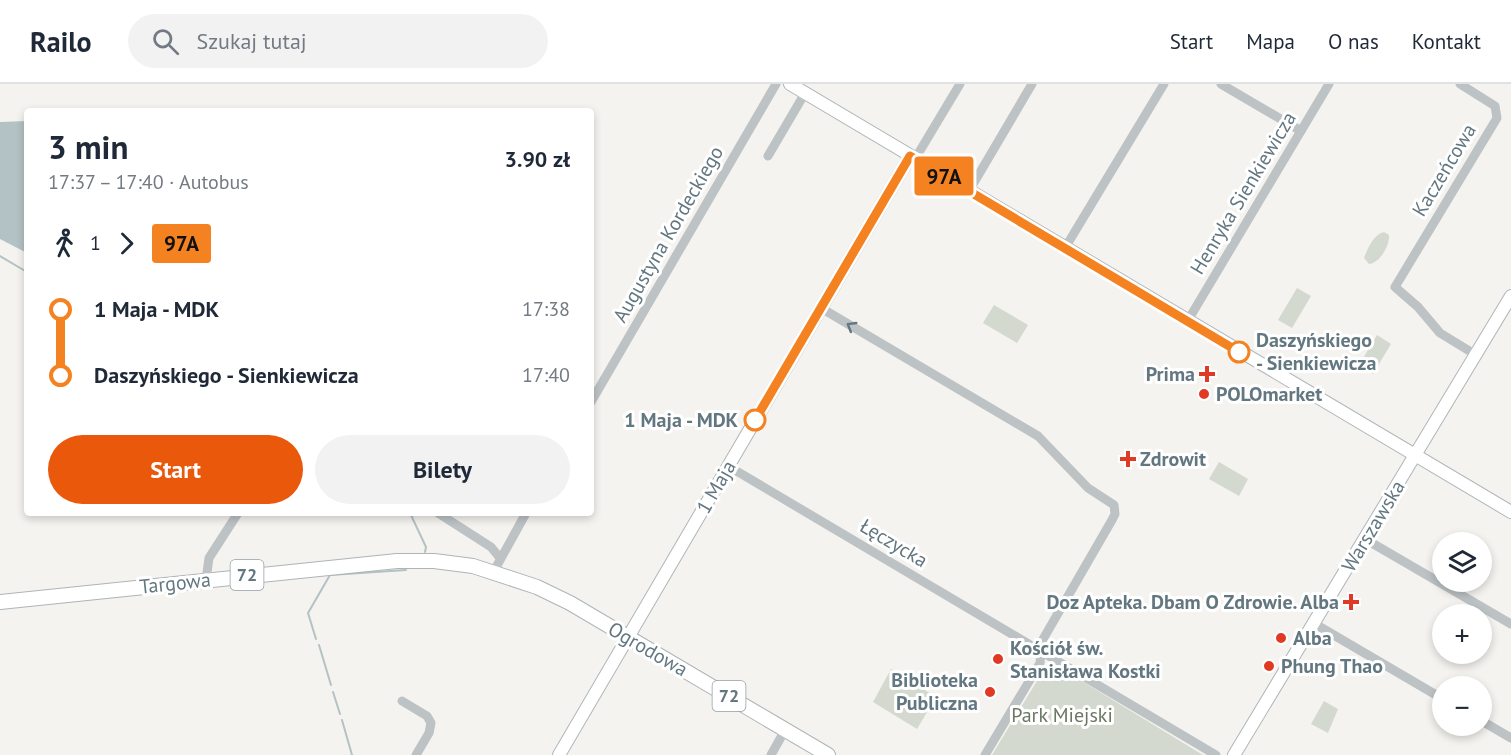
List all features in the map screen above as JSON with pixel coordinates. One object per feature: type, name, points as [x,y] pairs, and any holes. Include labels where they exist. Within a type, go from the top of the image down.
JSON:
[{"type":"main road","name":"Targowa","points":[[0,602],[397,561],[497,565]]},
{"type":"main road","name":"Ogrodowa","points":[[497,565],[629,638],[828,755]]},
{"type":"street","name":"Augustyna Kordeckiego","points":[[594,397],[777,84]]},
{"type":"street","points":[[790,84],[1511,512]]},
{"type":"street","points":[[913,158],[960,84]]},
{"type":"street","points":[[969,191],[1032,84]]},
{"type":"street","points":[[1065,248],[1164,84]]},
{"type":"street","points":[[1221,84],[1301,131]]},
{"type":"street","name":"Henryka Sienkiewicza","points":[[1187,321],[1329,84]]},
{"type":"street","name":"Kaczeńcowa","points":[[1460,84],[1496,106],[1497,118],[1395,287],[1419,307],[1440,333],[1476,355]]},
{"type":"street","points":[[768,156],[806,93]]},
{"type":"street","name":"1 Maja","points":[[559,755],[821,308],[913,158]]},
{"type":"street","name":"Warszawska","points":[[1234,755],[1511,296]]},
{"type":"street","points":[[821,308],[1038,436],[1088,488],[1110,501],[1115,510],[1042,641],[1040,663],[985,755]]},
{"type":"street","name":"Łęczycka","points":[[728,466],[1216,755]]},
{"type":"street","points":[[206,580],[209,558],[236,516]]},
{"type":"street","name":"Ogrodowa","points":[[443,516],[491,547],[497,565]]},
{"type":"street","points":[[497,565],[524,516]]},
{"type":"street","points":[[1365,539],[1511,624]]},
{"type":"street","points":[[1315,624],[1432,693]]},
{"type":"street","points":[[402,701],[427,716],[431,723],[429,733],[416,755]]},
{"type":"street","points":[[1492,727],[1511,738]]},
{"type":"street","points":[[771,755],[785,730]]},
{"type":"green space","points":[[1384,232],[1389,235],[1386,248],[1377,260],[1369,264],[1364,258],[1367,250],[1374,239]]},
{"type":"green space","points":[[1297,288],[1311,296],[1292,328],[1278,320]]},
{"type":"green space","points":[[994,305],[1028,325],[1017,343],[983,323]]},
{"type":"green space","points":[[1377,335],[1391,344],[1373,374],[1359,365]]},
{"type":"green space","points":[[1219,462],[1248,479],[1239,496],[1209,479]]},
{"type":"green space","name":"Park Miejski","points":[[1049,661],[1203,755],[992,755]]},
{"type":"green space","points":[[891,669],[936,697],[917,729],[873,702]]},
{"type":"green space","points":[[1324,701],[1338,709],[1328,733],[1311,724]]},
{"type":"shaded area","points":[[24,121],[24,251],[0,239],[0,122]]},
{"type":"waterway","points":[[0,256],[24,270]]},
{"type":"waterway","points":[[411,516],[426,547],[425,552]]},
{"type":"waterway","points":[[316,639],[308,613],[330,575],[406,570]]},
{"type":"waterway","points":[[319,645],[331,685]]},
{"type":"waterway","points":[[333,692],[340,714]]},
{"type":"waterway","points":[[342,720],[352,755]]},
{"type":"bus line","name":"97A","points":[[755,420],[910,156],[1239,352]]},
{"type":"place","name":"Daszyńskiego - Sienkiewicza","points":[[1239,352]]},
{"type":"place","name":"Prima","points":[[1207,374]]},
{"type":"place","name":"POLOmarket","points":[[1204,394]]},
{"type":"place","name":"1 Maja - MDK","points":[[755,420]]},
{"type":"place","name":"Zdrowit","points":[[1128,459]]},
{"type":"place","name":"Doz Apteka. Dbam O Zdrowie. Alba","points":[[1351,602]]},
{"type":"place","name":"Alba","points":[[1281,638]]},
{"type":"place","name":"Kościół św. Stanisława Kostki","points":[[998,659]]},
{"type":"place","name":"Phung Thao","points":[[1269,666]]},
{"type":"place","name":"Biblioteka Publiczna","points":[[990,692]]}]
